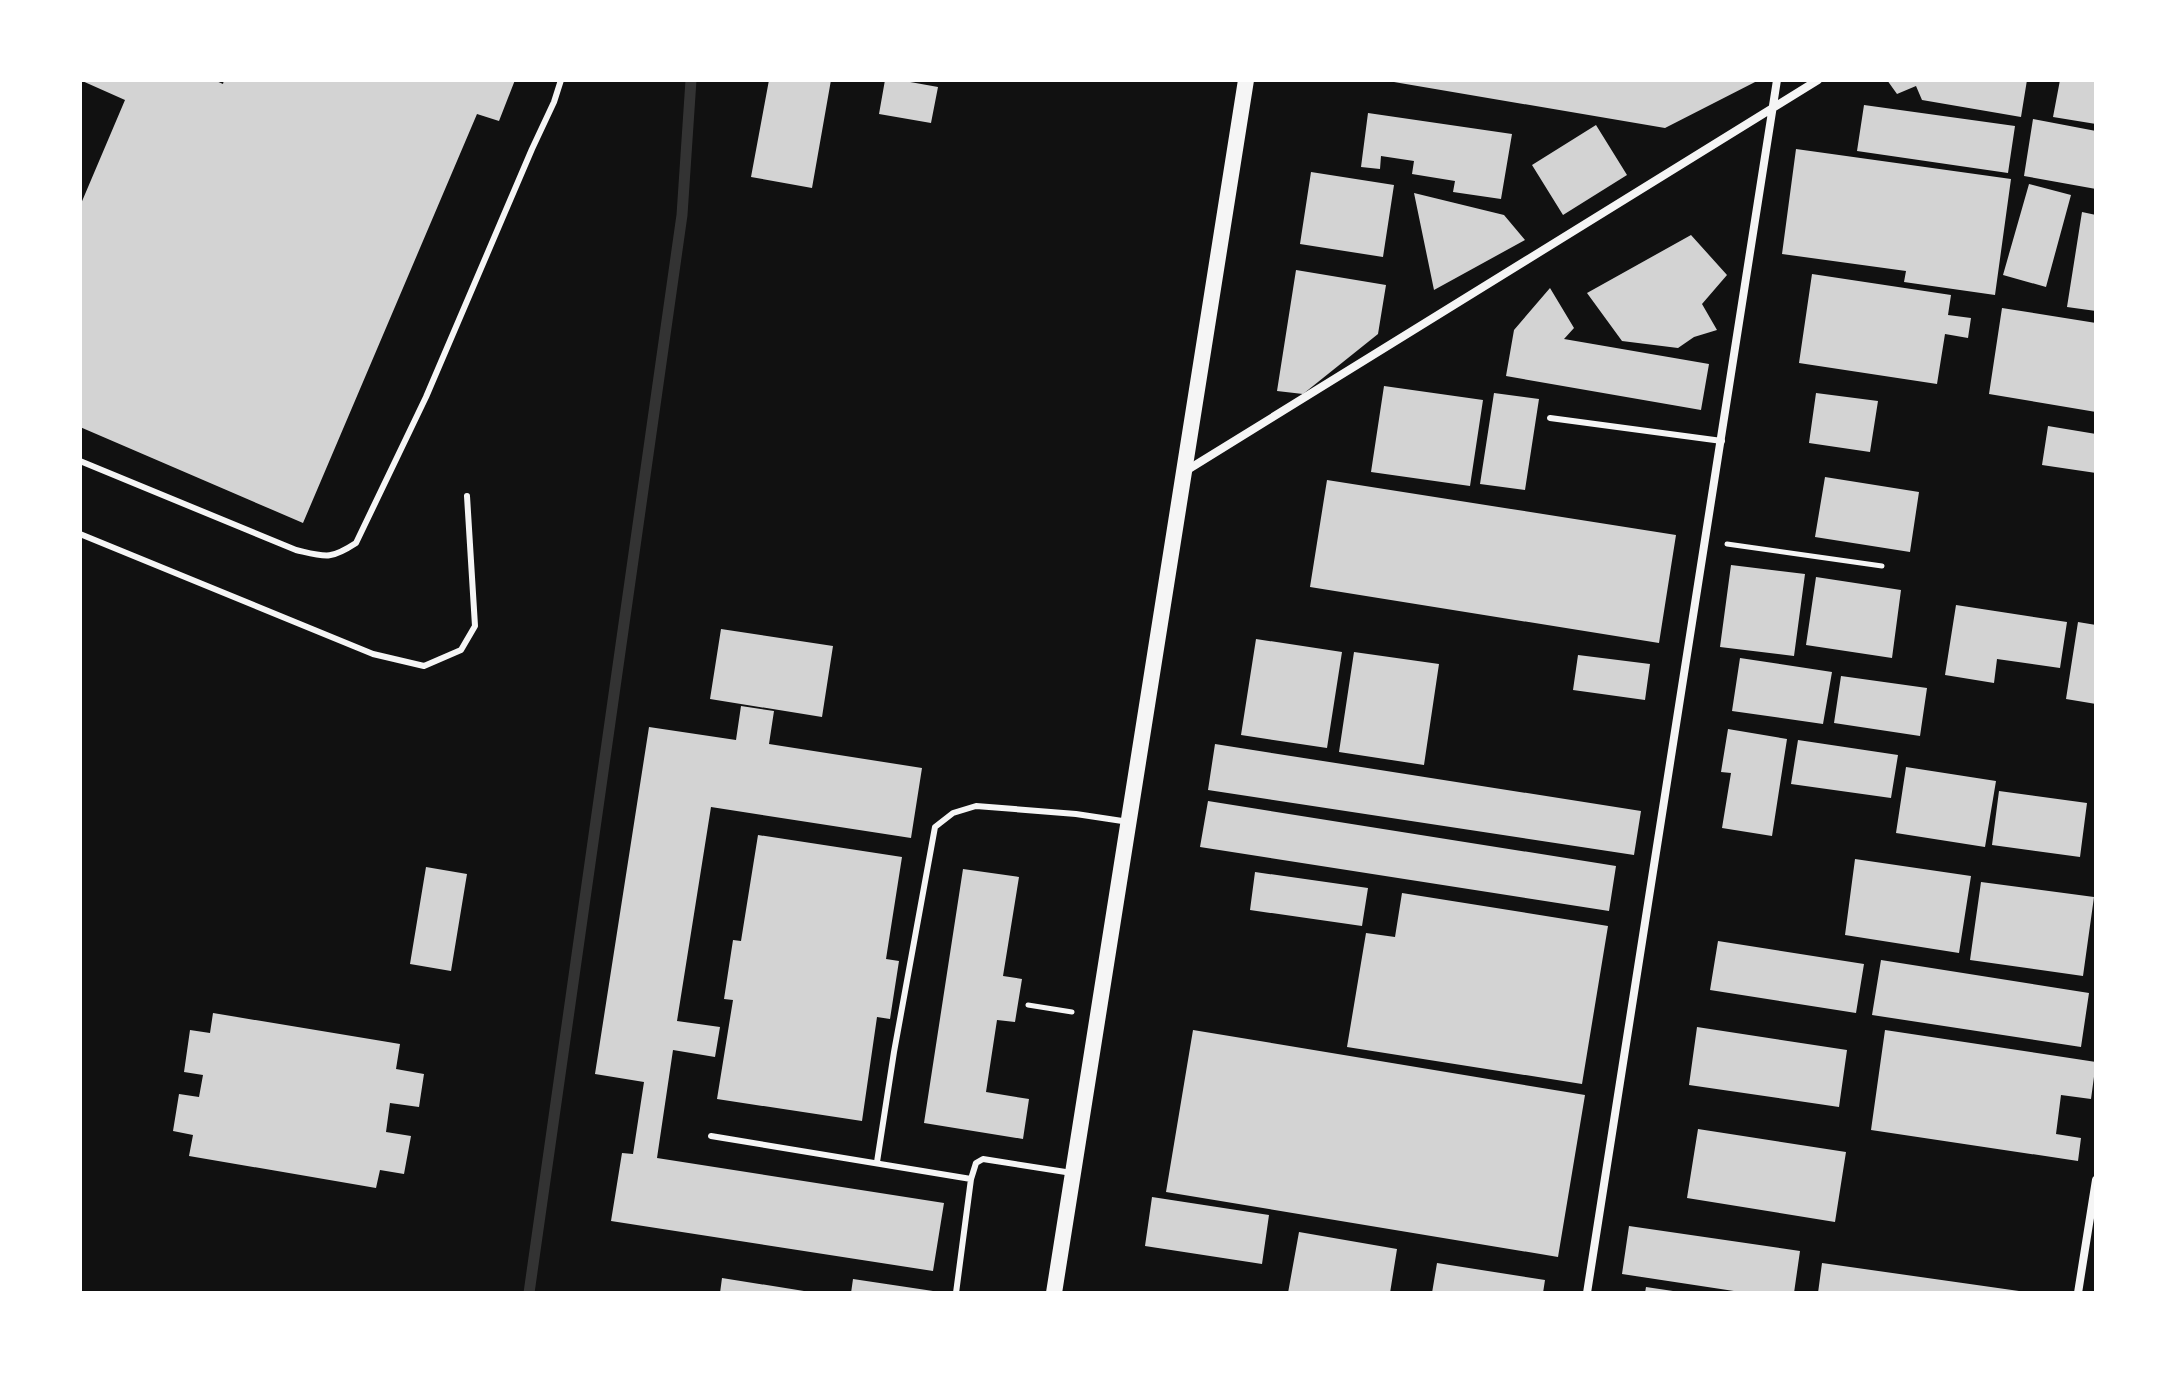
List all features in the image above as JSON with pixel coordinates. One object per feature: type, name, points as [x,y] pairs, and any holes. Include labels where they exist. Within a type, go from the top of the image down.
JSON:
[{"type":"main road","points":[[1054,1293],[1246,80]]},
{"type":"street","points":[[1587,1293],[1777,80]]},
{"type":"street","points":[[1183,473],[1818,80]]},
{"type":"street","points":[[2078,1293],[2096,1180]]},
{"type":"lane","points":[[80,461],[296,550],[322,556],[338,555],[356,543],[426,397],[561,80]]},
{"type":"lane","points":[[1550,418],[1722,441]]},
{"type":"lane","points":[[80,534],[373,654],[424,666],[461,650],[475,626],[467,496]]},
{"type":"lane","points":[[877,1162],[935,827],[953,813],[976,806],[1076,814],[1129,822]]},
{"type":"lane","points":[[711,1136],[971,1179]]},
{"type":"lane","points":[[956,1293],[971,1179],[976,1163],[983,1159],[1072,1173]]},
{"type":"path","points":[[1706,541],[1882,566]]},
{"type":"path","points":[[1028,1005],[1073,1013]]},
{"type":"building","points":[[80,80],[214,80],[223,84],[224,80],[515,80],[499,121],[477,114],[303,523],[80,427],[80,206],[125,100]]},
{"type":"building","points":[[769,80],[831,80],[812,188],[751,177]]},
{"type":"building","points":[[885,80],[938,87],[931,123],[879,114]]},
{"type":"building","points":[[1395,80],[1759,80],[1665,128]]},
{"type":"building","points":[[1887,80],[2027,80],[2021,117],[1922,100],[1916,86],[1897,94]]},
{"type":"building","points":[[2060,80],[2096,80],[2096,124],[2053,117]]},
{"type":"building","points":[[1864,105],[2015,126],[2008,173],[1857,151]]},
{"type":"building","points":[[1368,113],[1512,134],[1501,199],[1453,192],[1455,181],[1412,174],[1414,161],[1381,156],[1380,169],[1361,167]]},
{"type":"building","points":[[2033,119],[2096,131],[2096,189],[2024,176]]},
{"type":"building","points":[[1596,125],[1627,175],[1563,215],[1532,165]]},
{"type":"building","points":[[1796,149],[2011,179],[1995,295],[1904,282],[1906,271],[1782,254]]},
{"type":"building","points":[[1311,172],[1394,185],[1383,257],[1300,244]]},
{"type":"building","points":[[2029,184],[2071,195],[2046,287],[2003,275]]},
{"type":"building","points":[[1414,193],[1504,215],[1525,240],[1434,290]]},
{"type":"building","points":[[2082,212],[2096,215],[2096,311],[2067,307]]},
{"type":"building","points":[[1691,235],[1727,275],[1702,304],[1717,330],[1694,337],[1678,348],[1622,341],[1587,293]]},
{"type":"building","points":[[1296,270],[1386,285],[1378,334],[1303,394],[1277,391]]},
{"type":"building","points":[[1812,274],[1951,295],[1948,315],[1971,318],[1968,338],[1945,334],[1937,384],[1799,363]]},
{"type":"building","points":[[1550,288],[1574,328],[1564,339],[1709,364],[1701,410],[1506,376],[1514,330]]},
{"type":"building","points":[[2002,308],[2096,323],[2096,412],[1989,394]]},
{"type":"building","points":[[1384,386],[1483,400],[1470,486],[1371,472]]},
{"type":"building","points":[[1494,393],[1539,399],[1525,490],[1480,484]]},
{"type":"building","points":[[1816,393],[1878,401],[1870,452],[1809,443]]},
{"type":"building","points":[[2048,426],[2096,434],[2096,473],[2042,465]]},
{"type":"building","points":[[1825,477],[1919,492],[1910,552],[1815,537]]},
{"type":"building","points":[[1327,480],[1676,535],[1659,643],[1310,587]]},
{"type":"building","points":[[1731,565],[1805,574],[1794,656],[1720,647]]},
{"type":"building","points":[[1816,577],[1901,590],[1892,658],[1806,645]]},
{"type":"building","points":[[1956,605],[2067,622],[2060,668],[1997,659],[1994,683],[1945,675]]},
{"type":"building","points":[[2078,622],[2096,625],[2096,704],[2066,699]]},
{"type":"building","points":[[721,629],[833,646],[822,717],[710,699]]},
{"type":"building","points":[[1256,639],[1342,652],[1327,748],[1241,735]]},
{"type":"building","points":[[1354,652],[1439,664],[1424,765],[1339,752]]},
{"type":"building","points":[[1578,655],[1650,664],[1645,700],[1573,690]]},
{"type":"building","points":[[1740,658],[1832,672],[1823,724],[1732,711]]},
{"type":"building","points":[[1841,676],[1927,688],[1920,736],[1834,723]]},
{"type":"building","points":[[741,706],[774,711],[769,744],[922,768],[911,838],[711,807],[677,1021],[720,1027],[715,1057],[673,1050],[657,1158],[944,1203],[933,1271],[611,1221],[622,1153],[633,1154],[644,1082],[595,1074],[649,727],[736,740]]},
{"type":"building","points":[[1728,729],[1787,739],[1772,836],[1722,828],[1731,773],[1721,772]]},
{"type":"building","points":[[1798,740],[1898,755],[1891,798],[1791,784]]},
{"type":"building","points":[[1215,744],[1641,811],[1634,855],[1208,790]]},
{"type":"building","points":[[1906,767],[1996,781],[1985,847],[1896,833]]},
{"type":"building","points":[[1999,791],[2087,803],[2080,857],[1992,845]]},
{"type":"building","points":[[1208,801],[1616,866],[1609,911],[1200,847]]},
{"type":"building","points":[[758,835],[902,857],[886,959],[899,961],[890,1019],[877,1017],[862,1121],[717,1099],[733,1000],[724,999],[733,940],[741,941]]},
{"type":"building","points":[[1855,859],[1971,876],[1959,953],[1845,935]]},
{"type":"building","points":[[426,867],[467,874],[451,971],[410,964]]},
{"type":"building","points":[[963,869],[1019,877],[1003,976],[1022,979],[1015,1022],[997,1020],[986,1092],[1029,1099],[1023,1139],[924,1123]]},
{"type":"building","points":[[1255,872],[1368,888],[1362,926],[1250,910]]},
{"type":"building","points":[[1981,882],[2094,897],[2083,976],[1970,960]]},
{"type":"building","points":[[1402,893],[1608,926],[1582,1084],[1347,1047],[1366,933],[1395,937]]},
{"type":"building","points":[[1718,941],[1864,964],[1856,1013],[1710,990]]},
{"type":"building","points":[[1881,960],[2089,993],[2081,1047],[1872,1015]]},
{"type":"building","points":[[213,1013],[400,1044],[396,1069],[424,1074],[419,1107],[390,1103],[386,1132],[411,1136],[404,1174],[380,1170],[376,1188],[189,1156],[193,1135],[173,1131],[179,1094],[199,1097],[203,1075],[184,1072],[190,1030],[210,1033]]},
{"type":"building","points":[[1697,1027],[1847,1050],[1839,1107],[1689,1085]]},
{"type":"building","points":[[1193,1030],[1585,1095],[1558,1257],[1166,1192]]},
{"type":"building","points":[[1885,1030],[2096,1062],[2091,1099],[2061,1095],[2056,1134],[2081,1138],[2078,1161],[1871,1130]]},
{"type":"building","points":[[1698,1129],[1846,1152],[1835,1222],[1687,1198]]},
{"type":"building","points":[[1152,1197],[1269,1215],[1262,1264],[1145,1246]]},
{"type":"building","points":[[1629,1226],[1800,1251],[1794,1293],[1747,1293],[1622,1274]]},
{"type":"building","points":[[1299,1232],[1397,1249],[1390,1293],[1288,1293]]},
{"type":"building","points":[[1437,1263],[1545,1280],[1543,1293],[1432,1293]]},
{"type":"building","points":[[1822,1263],[2019,1291],[2019,1293],[1818,1293]]},
{"type":"building","points":[[722,1278],[804,1291],[804,1293],[720,1293]]},
{"type":"building","points":[[853,1279],[933,1291],[933,1293],[851,1293]]},
{"type":"building","points":[[1646,1287],[1673,1291],[1673,1293],[1645,1293]]},
{"type":"waterway","points":[[529,1293],[682,215],[691,80]]}]
